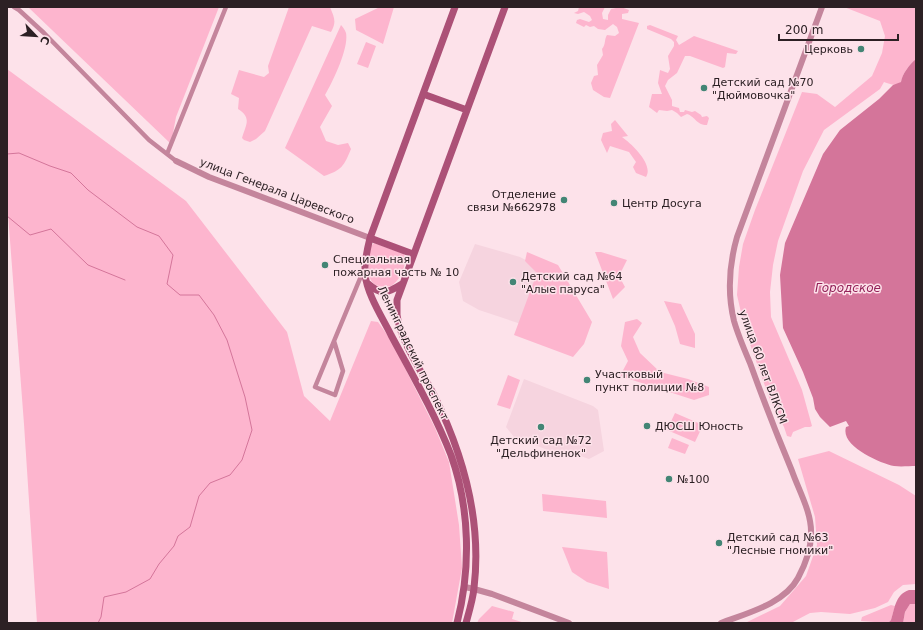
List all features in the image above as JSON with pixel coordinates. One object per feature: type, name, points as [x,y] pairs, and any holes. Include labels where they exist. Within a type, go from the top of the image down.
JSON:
[{"type":"main road","name":"Ленинградский проспект","points":[[455,7],[370,238],[366,253],[365,266],[367,282],[375,304],[425,400],[451,456],[460,489],[466,552],[465,588],[457,623]]},
{"type":"main road","name":"Ленинградский проспект","points":[[466,623],[474,589],[476,541],[468,488],[459,456],[434,395],[403,336],[397,316],[397,300],[505,7]]},
{"type":"main road","points":[[423,94],[467,110]]},
{"type":"main road","points":[[370,238],[413,254]]},
{"type":"main road","points":[[367,282],[377,291],[384,292],[390,291],[402,284]]},
{"type":"street","points":[[14,7],[44,33],[149,140],[176,161]]},
{"type":"street","points":[[167,154],[226,7]]},
{"type":"street","name":"улица 60 лет ВЛКСМ","points":[[721,623],[768,604],[780,597],[798,578],[810,548],[811,534],[807,509],[734,322],[730,300],[729,276],[731,258],[737,237],[822,7]]},
{"type":"street","name":"улица Генерала Царевского","points":[[176,161],[209,177],[370,238]]},
{"type":"street","points":[[334,341],[343,371],[335,395],[315,387],[334,341],[365,266]]},
{"type":"street","points":[[465,588],[474,589],[568,623]]},
{"type":"shaded area","points":[[28,7],[219,7],[176,117],[171,144]]},
{"type":"shaded area","points":[[289,7],[330,7],[334,17],[334,25],[331,32],[312,26],[265,131],[250,142],[242,138],[247,122],[245,115],[238,109],[239,98],[231,94],[239,70],[264,77],[269,73],[268,66]]},
{"type":"shaded area","points":[[380,7],[394,7],[383,44],[356,30],[355,19]]},
{"type":"shaded area","points":[[579,7],[605,7],[602,13],[603,19],[608,20],[608,15],[611,9],[621,7],[629,10],[628,13],[622,14],[622,19],[639,23],[610,98],[604,97],[593,90],[591,83],[594,76],[598,75],[597,65],[603,55],[602,49],[606,37],[607,35],[615,36],[619,33],[617,27],[613,24],[605,30],[598,29],[594,26],[590,27],[586,25],[584,27],[576,23],[577,20],[580,19],[589,22],[592,20],[590,16],[584,12],[578,14],[574,13],[578,11]]},
{"type":"shaded area","points":[[844,7],[916,7],[916,59],[907,69],[899,84],[893,85],[884,82],[880,89],[824,130],[803,171],[778,241],[773,265],[770,292],[771,317],[802,390],[812,426],[793,432],[791,437],[787,436],[770,400],[745,330],[737,295],[739,267],[743,244],[755,210],[802,92],[817,94],[835,107],[872,76],[882,53],[885,36],[880,21]]},
{"type":"shaded area","points":[[341,25],[346,33],[345,47],[336,73],[325,95],[332,106],[320,127],[326,141],[338,145],[348,143],[351,149],[342,167],[335,172],[324,176],[285,148]]},
{"type":"shaded area","points":[[650,25],[678,36],[676,40],[679,45],[694,36],[738,51],[736,54],[727,53],[725,67],[723,68],[690,56],[685,56],[677,73],[668,80],[665,86],[672,100],[672,106],[679,108],[680,112],[684,112],[685,110],[692,112],[695,111],[702,117],[707,116],[709,118],[707,125],[700,124],[687,114],[681,117],[672,110],[659,110],[657,113],[649,107],[652,94],[662,94],[658,83],[660,70],[668,73],[670,69],[668,56],[674,46],[674,42],[671,39],[647,29],[647,26]]},
{"type":"shaded area","points":[[366,42],[376,46],[368,68],[357,64]]},
{"type":"shaded area","points":[[7,69],[186,201],[287,332],[304,396],[330,421],[371,321],[378,322],[391,340],[435,428],[449,462],[459,525],[462,568],[452,623],[37,623],[7,201]]},
{"type":"shaded area","points":[[615,120],[628,136],[622,137],[641,155],[645,161],[648,172],[646,177],[636,173],[633,167],[636,162],[629,152],[610,146],[607,153],[601,140],[603,133],[612,131],[611,124]]},
{"type":"shaded area","points":[[374,243],[404,254],[405,263],[402,272],[391,286],[375,284],[369,275],[368,268],[371,246]]},
{"type":"shaded area","points":[[475,244],[520,257],[558,277],[524,325],[479,310],[463,301],[459,282]]},
{"type":"shaded area","points":[[527,252],[558,265],[592,322],[584,344],[573,357],[514,335],[537,273],[525,261]]},
{"type":"shaded area","points":[[595,252],[601,252],[627,260],[619,276],[625,287],[613,299]]},
{"type":"shaded area","points":[[664,301],[681,304],[695,334],[695,348],[680,344],[675,326]]},
{"type":"shaded area","points":[[637,319],[642,323],[633,337],[640,353],[660,372],[688,379],[709,387],[709,395],[694,400],[620,376],[628,361],[621,346],[625,322]]},
{"type":"shaded area","points":[[508,375],[520,380],[510,409],[497,405]]},
{"type":"shaded area","points":[[524,379],[593,406],[598,410],[604,451],[589,459],[567,451],[560,453],[553,452],[514,437],[506,427]]},
{"type":"shaded area","points":[[675,413],[703,425],[695,442],[667,430]]},
{"type":"shaded area","points":[[672,438],[689,445],[685,454],[668,448]]},
{"type":"shaded area","points":[[829,451],[899,485],[916,496],[916,584],[903,585],[894,592],[888,602],[875,608],[850,614],[821,612],[810,613],[791,623],[745,623],[780,606],[806,576],[817,545],[815,517],[798,459]]},
{"type":"shaded area","points":[[542,494],[606,501],[607,518],[543,511]]},
{"type":"shaded area","points":[[562,547],[607,552],[609,589],[587,582],[572,572]]},
{"type":"shaded area","points":[[910,604],[916,604],[916,623],[903,623],[905,612]]},
{"type":"shaded area","points":[[891,605],[895,606],[891,620],[888,623],[861,621],[862,617]]},
{"type":"shaded area","points":[[492,606],[514,612],[512,619],[525,623],[477,623]]},
{"type":"water","name":"Городское","points":[[916,59],[916,466],[894,466],[871,457],[855,447],[849,441],[846,434],[846,427],[849,426],[846,421],[830,427],[820,417],[815,409],[813,398],[803,372],[783,328],[780,275],[785,243],[823,154],[840,130],[879,99],[893,85],[901,82],[907,69]]},
{"type":"water","points":[[916,590],[916,604],[910,604],[905,612],[903,623],[888,623],[891,620],[898,599],[904,592]]},
{"type":"waterway","points":[[7,154],[19,153],[71,173],[88,190],[137,227],[159,236],[173,255],[167,284],[180,295],[199,295],[214,315],[227,340],[245,397],[252,430],[242,460],[230,475],[210,483],[199,496],[190,527],[178,536],[174,546],[159,564],[150,579],[126,592],[104,597],[101,617],[98,623]]},
{"type":"waterway","points":[[7,216],[30,235],[51,229],[88,265],[125,280]]},
{"type":"place","name":"Церковь","points":[[861,49]]},
{"type":"place","name":"Детский сад №70 \"Дюймовочка\"","points":[[704,88]]},
{"type":"place","name":"Отделение связи №662978","points":[[564,200]]},
{"type":"place","name":"Центр Досуга","points":[[614,203]]},
{"type":"place","name":"Специальная пожарная часть № 10","points":[[325,265]]},
{"type":"place","name":"Детский сад №64 \"Алые паруса\"","points":[[513,282]]},
{"type":"place","name":"Участковый пункт полиции №8","points":[[587,380]]},
{"type":"place","name":"ДЮСШ Юность","points":[[647,426]]},
{"type":"place","name":"Детский сад №72 \"Дельфиненок\"","points":[[541,427]]},
{"type":"place","name":"№100","points":[[669,479]]},
{"type":"place","name":"Детский сад №63 \"Лесные гномики\"","points":[[719,543]]}]
